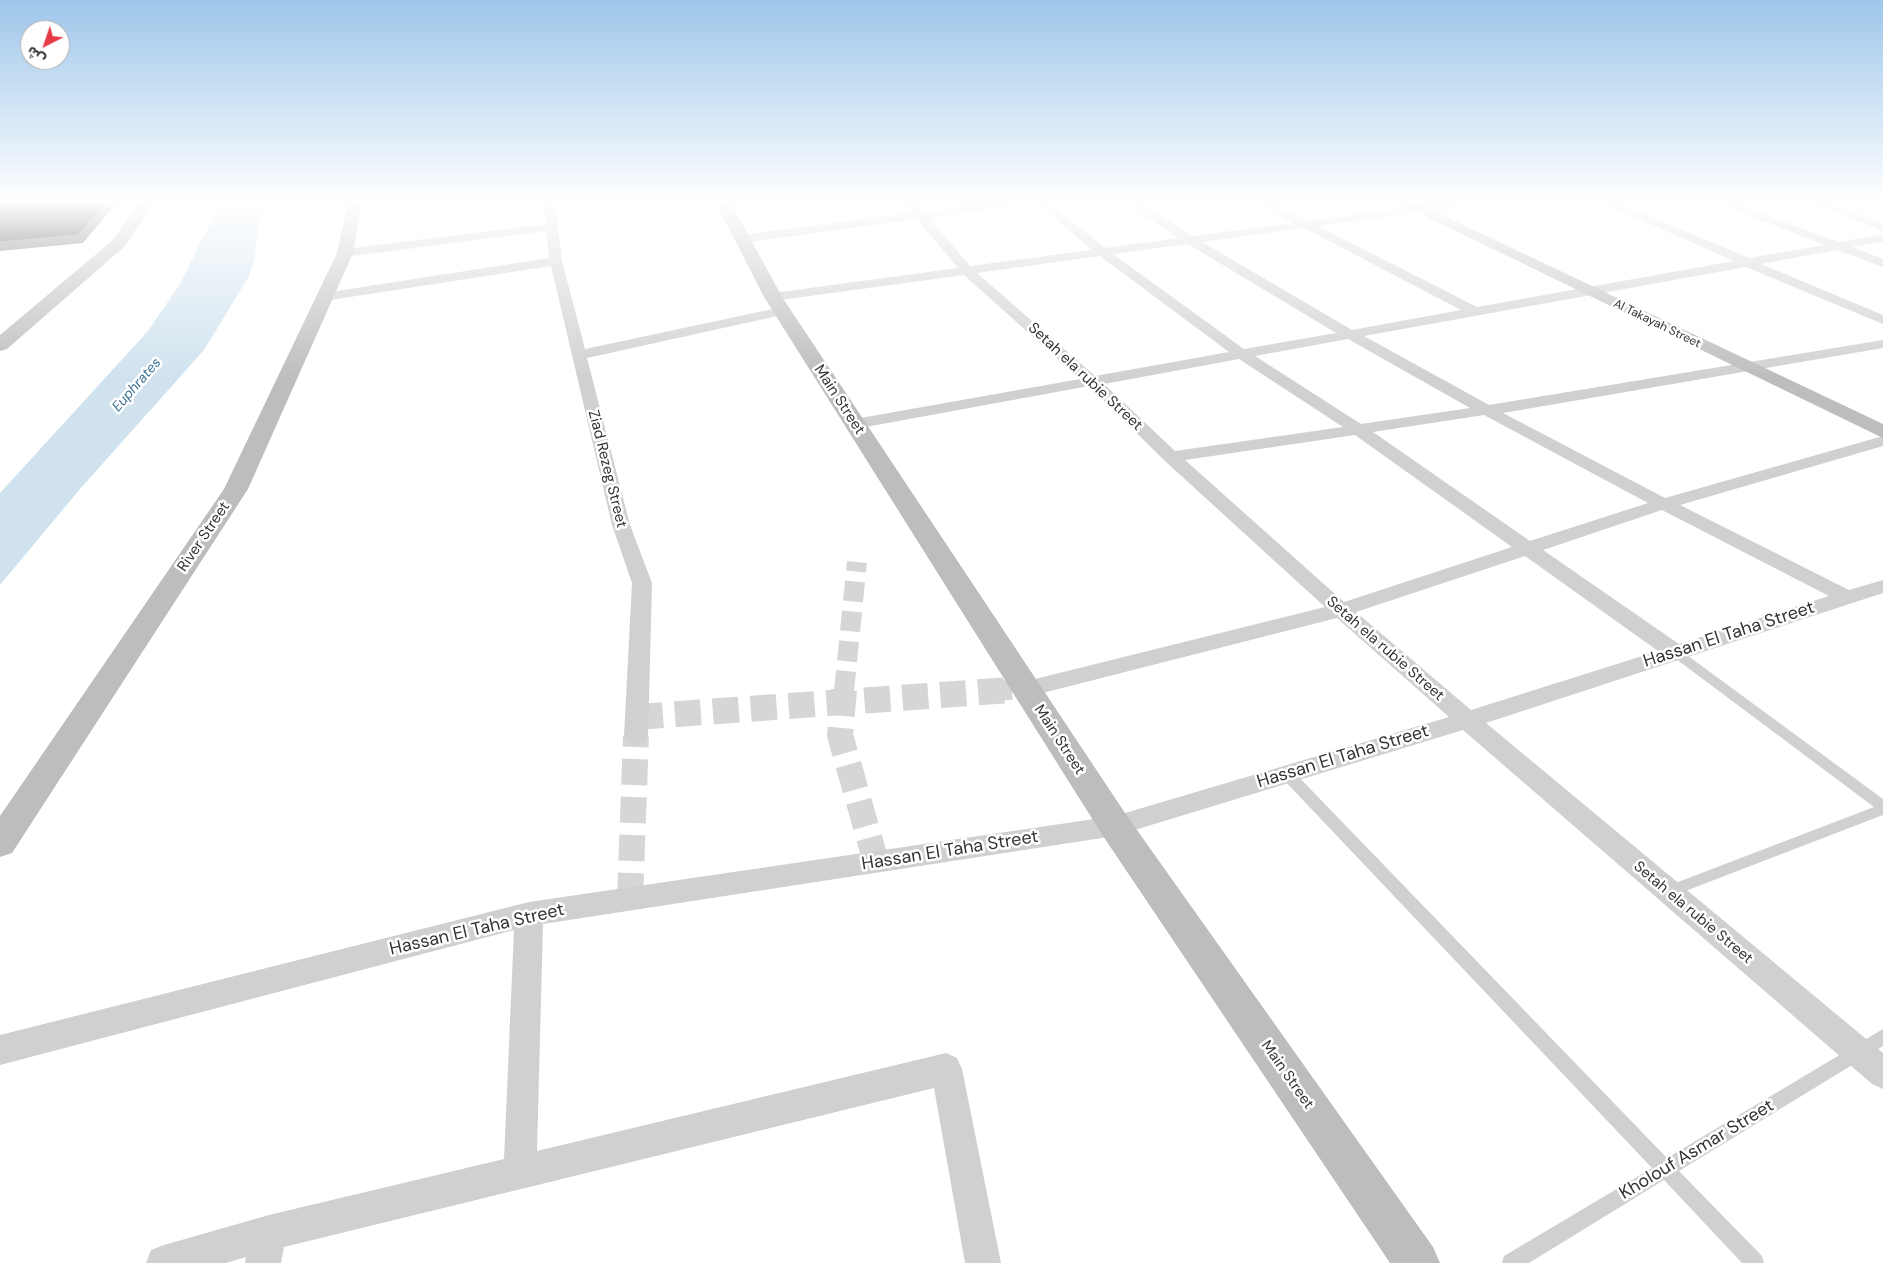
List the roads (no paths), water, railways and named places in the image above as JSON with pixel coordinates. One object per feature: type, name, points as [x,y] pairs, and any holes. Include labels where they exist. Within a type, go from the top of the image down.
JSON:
[{"type":"street","points":[[0,345],[97,262]]},
{"type":"street","name":"River Street","points":[[0,843],[236,489],[341,262]]},
{"type":"street","points":[[324,297],[556,262]]},
{"type":"street","name":"Ziad Rezeg Street","points":[[556,262],[621,525],[642,583],[636,736]]},
{"type":"street","name":"Main Street","points":[[755,262],[778,304],[1115,826],[1417,1263]]},
{"type":"street","name":"Setah ela rubie Street","points":[[960,262],[1092,381],[1171,457],[1466,720],[1883,1074]]},
{"type":"street","points":[[579,356],[778,304],[968,271],[1032,262]]},
{"type":"street","points":[[1116,262],[1241,354],[1359,430],[1676,653]]},
{"type":"street","points":[[1224,262],[1487,411],[1662,504],[1847,597]]},
{"type":"street","points":[[1378,262],[1475,312]]},
{"type":"street","name":"Al Takayah Street","points":[[1528,262],[1883,432]]},
{"type":"street","points":[[855,424],[1749,262],[1883,320]]},
{"type":"street","points":[[1171,457],[1487,411],[1751,368],[1883,344]]},
{"type":"street","points":[[1026,689],[1341,610],[1662,504],[1883,441]]},
{"type":"street","name":"Hassan El Taha Street","points":[[0,1050],[529,914],[1115,826],[1466,720],[1883,586]]},
{"type":"street","points":[[520,1172],[529,914]]},
{"type":"street","points":[[164,1263],[266,1248],[520,1172],[946,1069],[983,1263]]},
{"type":"lane","points":[[1676,653],[1883,808]]},
{"type":"lane","points":[[1287,774],[1755,1263]]},
{"type":"lane","points":[[1668,892],[1883,808]]},
{"type":"lane","name":"Kholouf Asmar Street","points":[[1511,1263],[1883,1037]]},
{"type":"water","name":"Euphrates","points":[[191,262],[253,262],[249,276],[204,350],[80,489],[0,585],[0,493],[148,331],[180,284]]},
{"type":"tunnel","points":[[844,691],[857,562]]},
{"type":"tunnel","points":[[992,691],[1027,689]]},
{"type":"tunnel","points":[[843,702],[844,690]]},
{"type":"tunnel","points":[[843,702],[1010,690]]},
{"type":"tunnel","points":[[637,717],[843,702]]},
{"type":"tunnel","points":[[843,702],[840,735],[876,862]]},
{"type":"tunnel","points":[[630,899],[636,736]]}]
